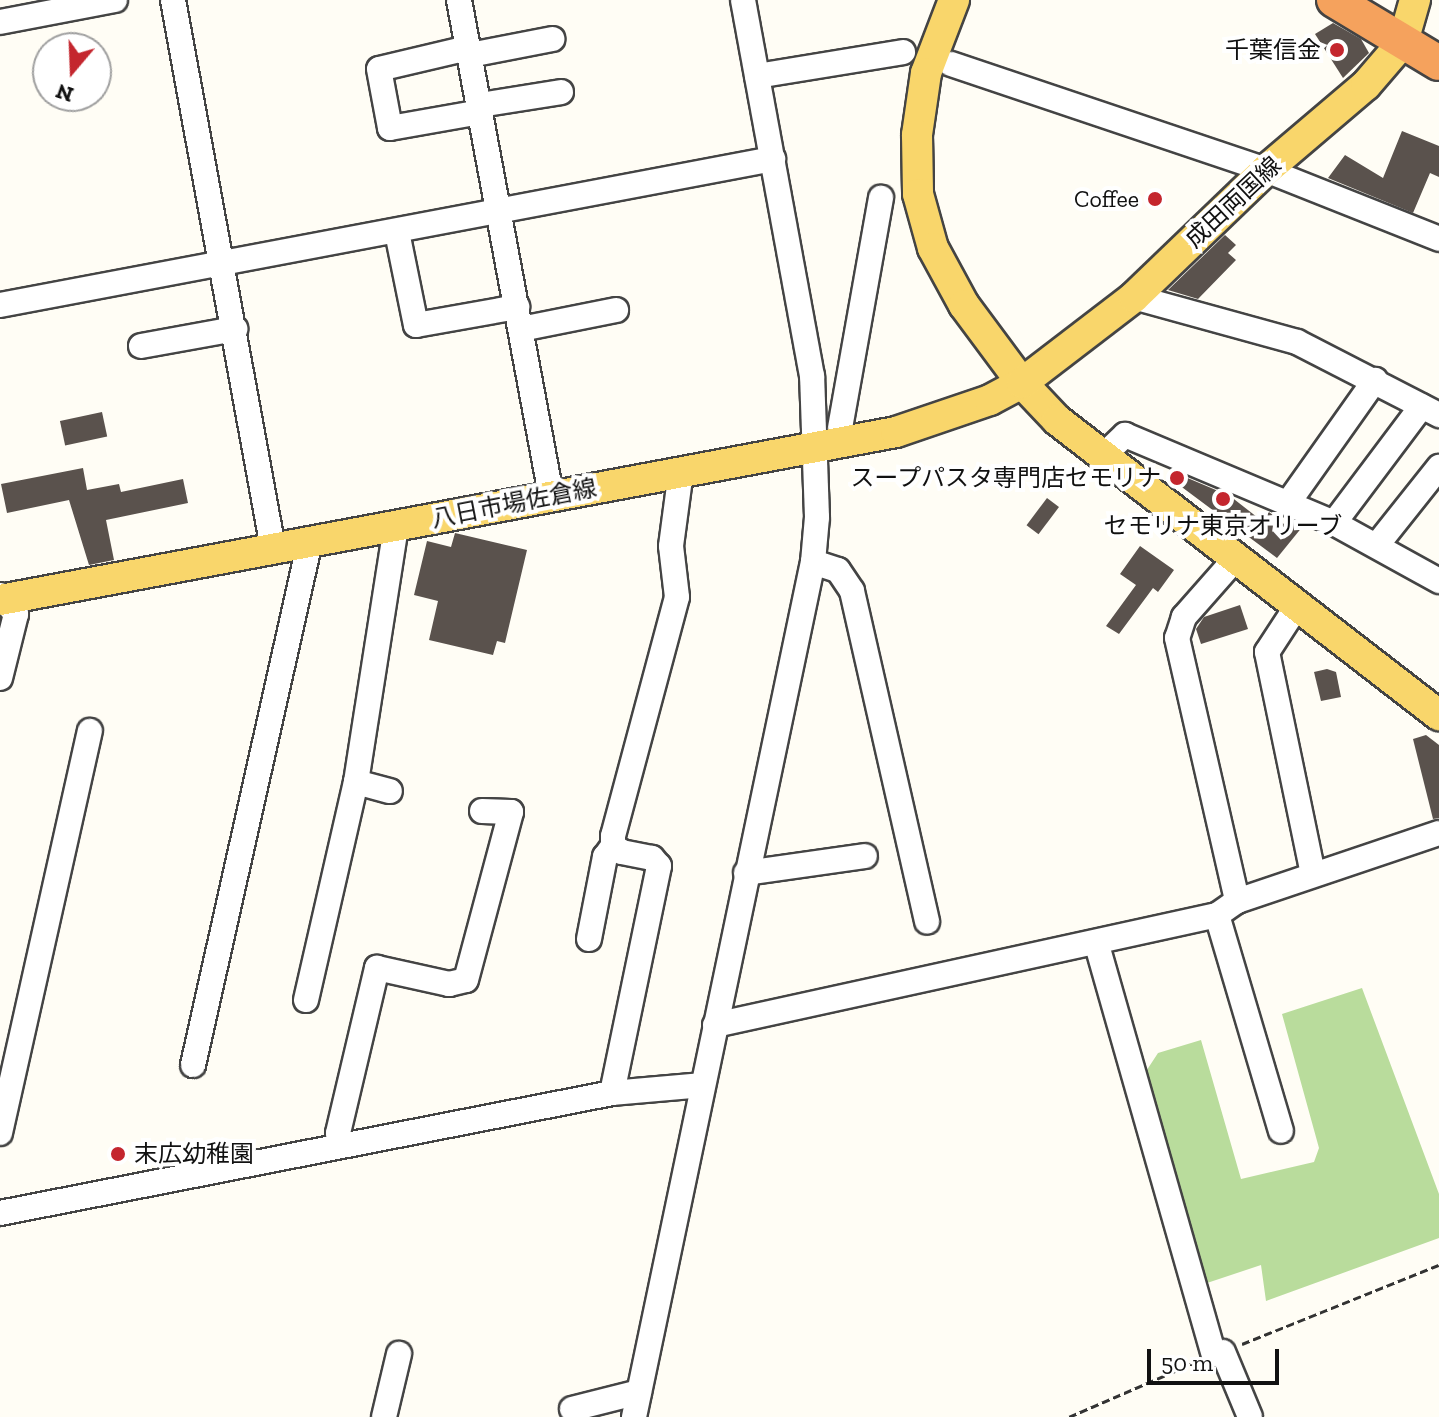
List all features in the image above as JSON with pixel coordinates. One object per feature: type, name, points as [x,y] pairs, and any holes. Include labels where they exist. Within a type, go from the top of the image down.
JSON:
[{"type":"highway","points":[[1334,0],[1439,63]]},
{"type":"main road","points":[[954,0],[926,73],[917,135],[918,194],[933,248],[964,305],[1022,383],[1102,457],[1439,715]]},
{"type":"main road","name":"成田両国線","points":[[1022,383],[1134,297],[1266,170],[1366,85],[1403,42],[1415,0]]},
{"type":"main road","name":"八日市場佐倉線","points":[[2,598],[396,526],[937,421],[1022,383]]},
{"type":"street","points":[[0,22],[115,0]]},
{"type":"street","points":[[173,0],[224,266],[273,548]]},
{"type":"street","points":[[634,1417],[813,562],[818,484],[812,447],[812,376],[743,0]]},
{"type":"street","points":[[463,1],[469,51],[502,211],[551,495]]},
{"type":"street","points":[[552,39],[379,69],[390,128],[561,92]]},
{"type":"street","points":[[757,76],[903,52]]},
{"type":"street","points":[[951,64],[1266,170],[1439,239]]},
{"type":"street","points":[[0,305],[224,266],[773,159]]},
{"type":"street","points":[[840,428],[881,198]]},
{"type":"street","points":[[397,232],[416,325],[616,310]]},
{"type":"street","points":[[1134,297],[1297,342],[1431,410],[1334,523]]},
{"type":"street","points":[[141,346],[235,329]]},
{"type":"street","points":[[1288,503],[1375,380]]},
{"type":"street","points":[[1102,457],[1125,435],[1334,523],[1436,572]]},
{"type":"street","points":[[1377,545],[1439,467]]},
{"type":"street","points":[[589,939],[605,857],[613,846],[677,597],[671,546],[681,471]]},
{"type":"street","points":[[306,1000],[356,782],[396,526]]},
{"type":"street","points":[[193,1065],[310,541]]},
{"type":"street","points":[[1236,558],[1184,617],[1177,638],[1227,908],[1281,1131]]},
{"type":"street","points":[[813,562],[838,570],[852,591],[927,922]]},
{"type":"street","points":[[0,678],[16,614],[2,598]]},
{"type":"street","points":[[1297,606],[1267,652],[1313,874]]},
{"type":"street","points":[[0,1133],[90,731]]},
{"type":"street","points":[[356,782],[390,791]]},
{"type":"street","points":[[340,1144],[338,1133],[377,968],[449,984],[466,980],[511,812],[482,811]]},
{"type":"street","points":[[715,1025],[1097,945],[1227,908],[1313,874],[1439,833]]},
{"type":"street","points":[[612,1093],[659,866],[652,858],[613,846]]},
{"type":"street","points":[[746,873],[865,856]]},
{"type":"street","points":[[1097,945],[1218,1353],[1250,1417]]},
{"type":"street","points":[[0,1213],[612,1093],[703,1085]]},
{"type":"street","points":[[384,1417],[399,1354]]},
{"type":"street","points":[[572,1409],[639,1392]]},
{"type":"path","points":[[1069,1417],[1218,1353],[1439,1265]]},
{"type":"green space","points":[[1362,988],[1439,1194],[1439,1238],[1266,1301],[1261,1265],[1201,1285],[1139,1082],[1158,1053],[1201,1040],[1241,1179],[1314,1162],[1319,1148],[1282,1014]]},
{"type":"building","points":[[1333,23],[1361,39],[1369,53],[1343,78],[1315,34]]},
{"type":"building","points":[[1402,131],[1439,146],[1439,177],[1430,173],[1413,213],[1328,178],[1345,155],[1383,178]]},
{"type":"building","points":[[1225,235],[1236,245],[1228,253],[1236,260],[1198,299],[1168,290]]},
{"type":"building","points":[[102,412],[107,436],[65,445],[60,421]]},
{"type":"building","points":[[83,468],[87,490],[119,484],[121,492],[183,479],[188,503],[106,520],[114,560],[89,565],[69,500],[7,513],[1,484]]},
{"type":"building","points":[[1171,471],[1230,496],[1262,521],[1269,512],[1284,524],[1288,520],[1303,526],[1277,558],[1167,476]]},
{"type":"building","points":[[1047,498],[1059,507],[1039,534],[1027,525]]},
{"type":"building","points":[[455,533],[527,550],[505,643],[497,641],[493,655],[429,640],[438,601],[414,595],[427,541],[451,547]]},
{"type":"building","points":[[1140,546],[1174,570],[1158,592],[1153,588],[1119,634],[1106,626],[1136,585],[1120,574]]},
{"type":"building","points":[[1240,605],[1248,629],[1201,644],[1196,629],[1204,617]]},
{"type":"building","points":[[1327,669],[1336,672],[1341,697],[1321,701],[1314,672]]},
{"type":"building","points":[[1426,735],[1439,745],[1439,818],[1433,819],[1413,739]]},
{"type":"place","name":"千葉信金","points":[[1337,50]]},
{"type":"place","name":"Coffee","points":[[1155,199]]},
{"type":"place","name":"スープパスタ専門店セモリナ","points":[[1177,478]]},
{"type":"place","name":"セモリナ東京オリーブ","points":[[1223,499]]},
{"type":"place","name":"末広幼稚園","points":[[118,1154]]}]
